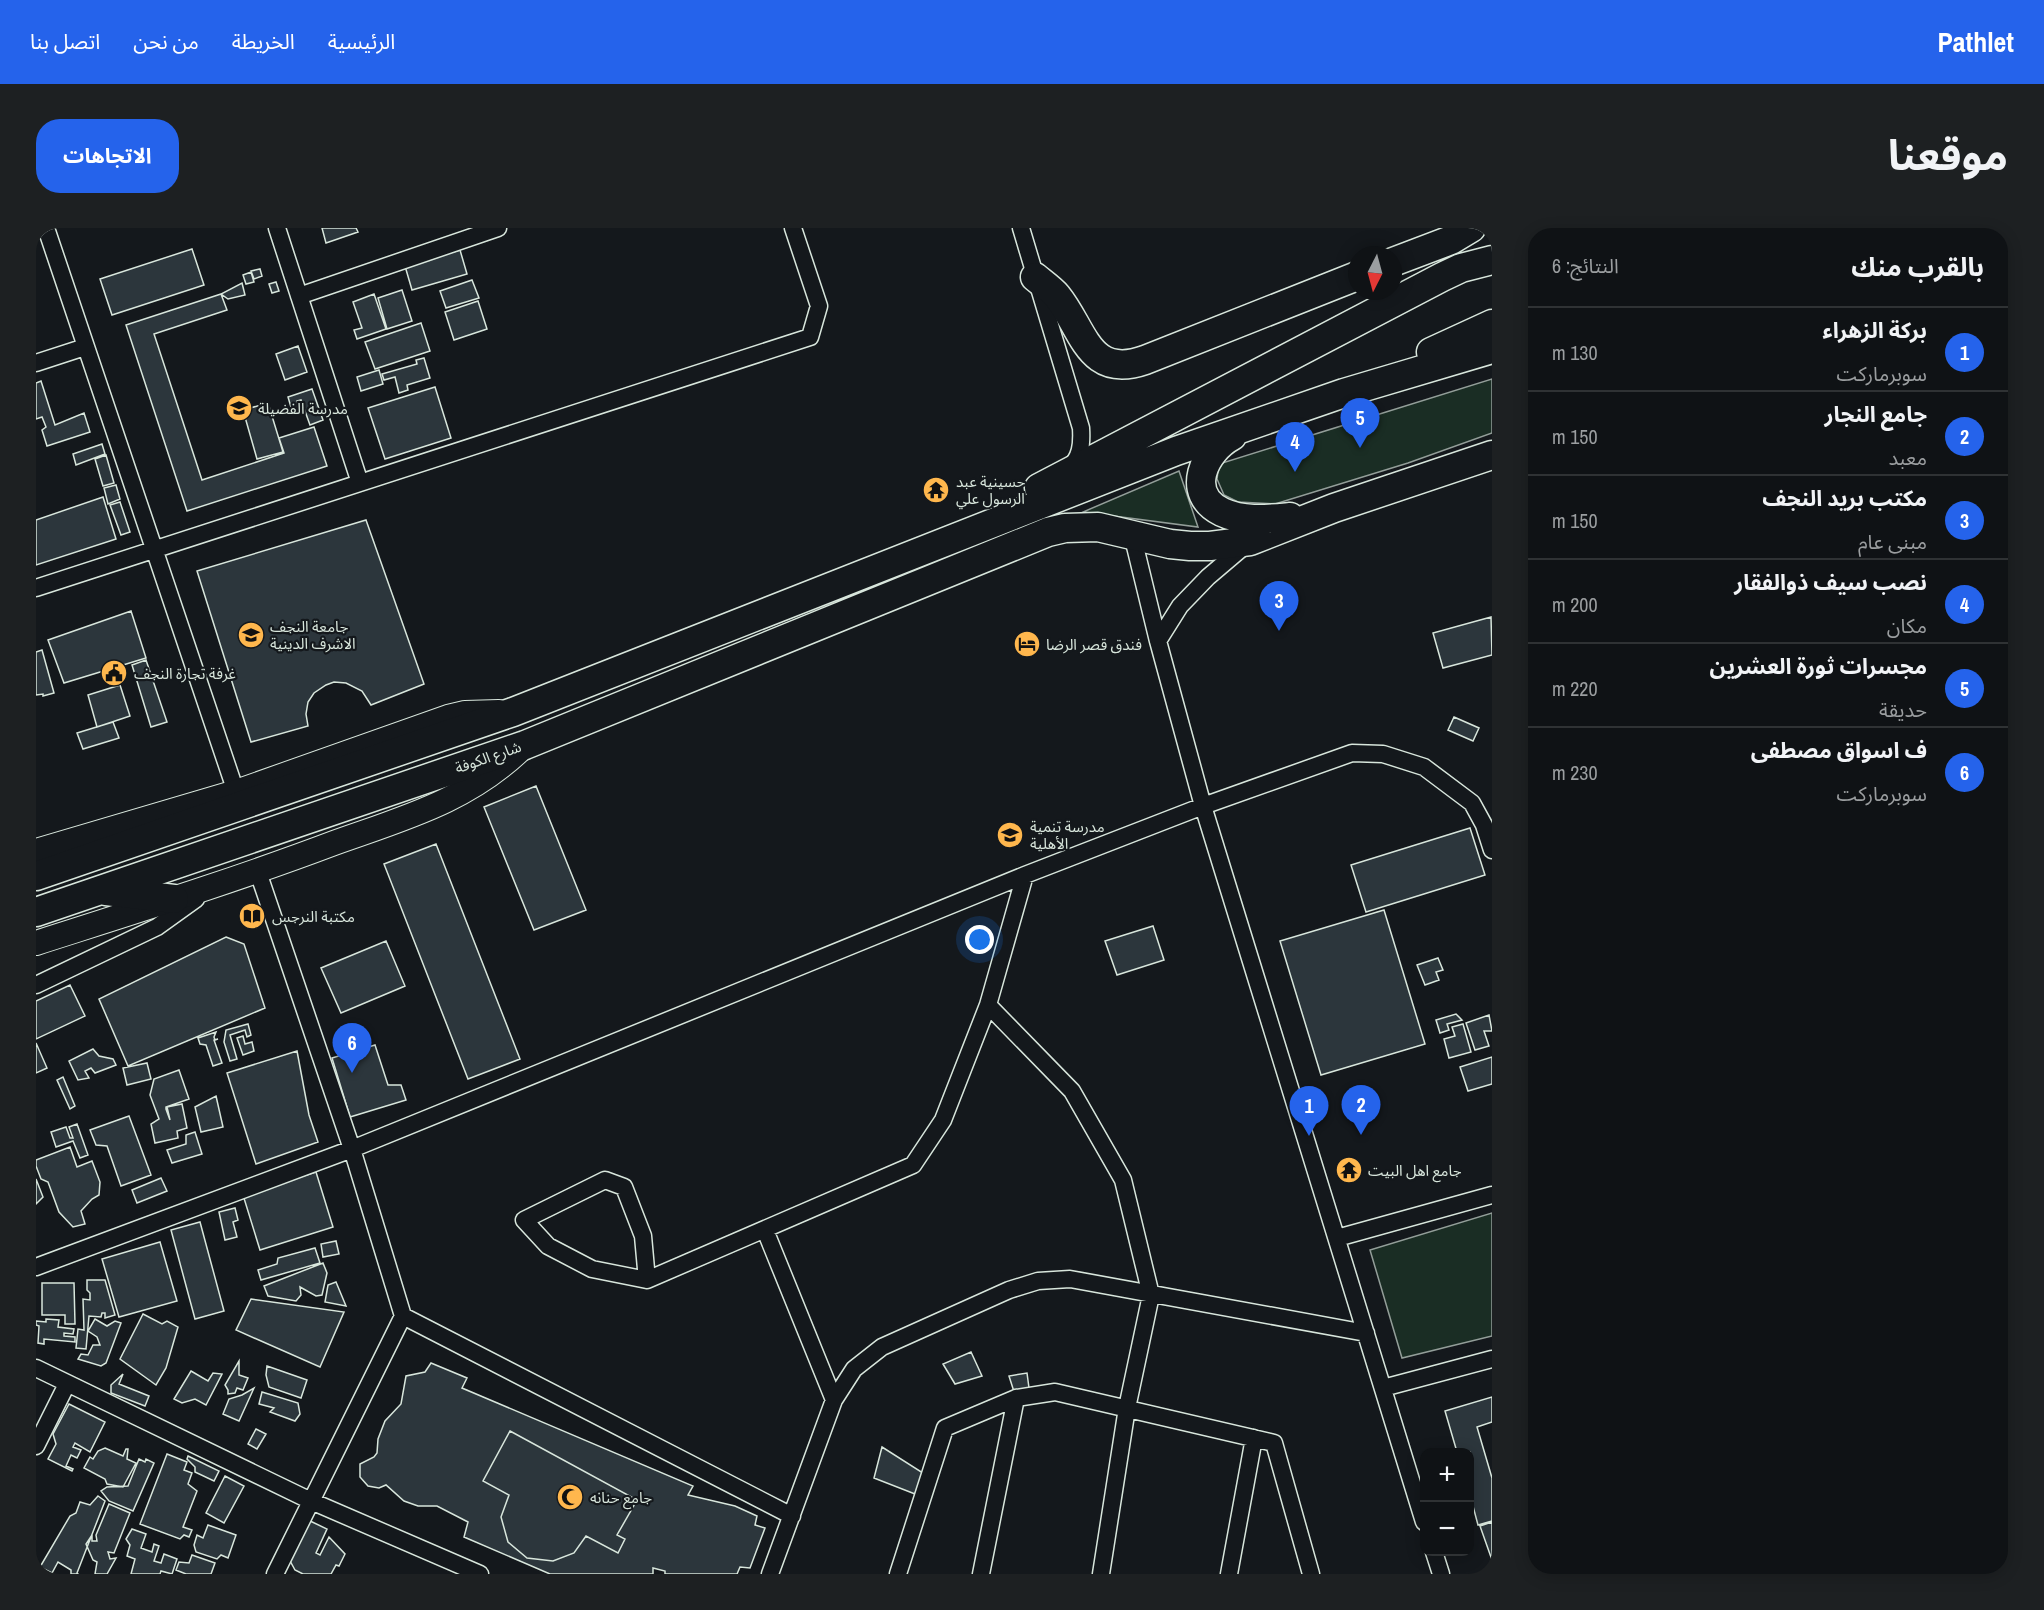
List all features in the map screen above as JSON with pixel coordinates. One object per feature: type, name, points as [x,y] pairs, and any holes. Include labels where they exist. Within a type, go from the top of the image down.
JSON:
[{"type":"highway","points":[[1402,259],[1451,240],[1471,228]]},
{"type":"highway","points":[[927,548],[1442,277],[1461,268],[1492,260]]},
{"type":"highway","points":[[1035,277],[1056,295],[1096,356],[1120,365],[1145,360],[1348,280]]},
{"type":"highway","points":[[1344,393],[1492,324]]},
{"type":"highway","points":[[36,876],[513,712],[1176,451],[1344,393],[1492,349]]},
{"type":"highway","points":[[1264,420],[1226,439],[1213,451],[1203,466],[1201,487],[1205,497],[1212,506],[1231,515],[1251,519],[1299,517],[1334,508],[1492,455]]},
{"type":"highway","name":"شارع الكوفة","points":[[36,912],[525,745],[1048,532],[1065,528],[1098,527],[1170,544],[1210,546],[1250,541],[1334,508]]},
{"type":"highway","points":[[98,890],[174,899]]},
{"type":"main road","points":[[36,852],[236,792],[448,717],[482,712],[513,712]]},
{"type":"main road","points":[[36,943],[258,872],[444,803],[488,778],[525,745]]},
{"type":"street","points":[[46,228],[236,792]]},
{"type":"street","points":[[277,228],[360,483]]},
{"type":"street","points":[[299,296],[498,228]]},
{"type":"street","points":[[36,588],[810,336],[819,306],[793,228]]},
{"type":"street","points":[[1021,228],[1081,428],[1082,443],[1079,454],[1072,466],[1057,478]]},
{"type":"street","points":[[36,363],[85,347]]},
{"type":"street","points":[[1132,534],[1158,641],[1203,806],[1420,1506]]},
{"type":"street","points":[[1158,641],[1180,606],[1208,577],[1250,541]]},
{"type":"street","points":[[36,1267],[352,1149],[1025,875],[1203,806],[1352,753],[1383,754],[1424,766],[1472,803],[1484,825],[1492,850]]},
{"type":"street","points":[[258,872],[352,1149],[403,1316],[275,1574]]},
{"type":"street","points":[[647,1280],[644,1236],[624,1187],[604,1180],[524,1220],[548,1246],[592,1269],[647,1280],[913,1165],[943,1120],[988,1005],[1025,875]]},
{"type":"street","points":[[36,985],[157,927],[181,911],[206,889]]},
{"type":"street","points":[[988,1005],[1072,1091],[1123,1180],[1151,1295],[1128,1408],[1101,1574]]},
{"type":"street","points":[[1337,1238],[1492,1195]]},
{"type":"street","points":[[765,1230],[834,1400]]},
{"type":"street","points":[[770,1574],[834,1400],[854,1369],[882,1347],[1023,1284],[1070,1279],[1366,1333]]},
{"type":"street","points":[[403,1316],[792,1516]]},
{"type":"street","points":[[1383,1388],[1492,1359]]},
{"type":"street","points":[[36,1368],[312,1501],[480,1574]]},
{"type":"street","points":[[36,1446],[67,1384]]},
{"type":"street","points":[[898,1574],[945,1428],[1016,1398],[1055,1392],[1274,1443],[1311,1574]]},
{"type":"street","points":[[981,1574],[1016,1398]]},
{"type":"street","points":[[1229,1574],[1254,1438]]},
{"type":"street","points":[[1436,1556],[1441,1574]]},
{"type":"green space","points":[[1492,379],[1492,433],[1408,463],[1275,504],[1238,502],[1224,495],[1217,479],[1219,464]]},
{"type":"green space","points":[[1179,471],[1198,527],[1083,512]]},
{"type":"green space","points":[[1492,1213],[1492,1336],[1402,1358],[1370,1250]]},
{"type":"building","points":[[322,228],[356,228],[358,232],[326,243]]},
{"type":"building","points":[[192,249],[204,285],[112,315],[100,279]]},
{"type":"building","points":[[460,250],[467,274],[412,290],[405,266]]},
{"type":"building","points":[[260,269],[262,276],[254,279],[251,271]]},
{"type":"building","points":[[251,272],[254,282],[246,284],[243,275]]},
{"type":"building","points":[[472,280],[479,298],[446,308],[440,291]]},
{"type":"building","points":[[276,282],[279,291],[272,293],[269,284]]},
{"type":"building","points":[[242,283],[245,295],[228,299],[221,294]]},
{"type":"building","points":[[402,290],[412,321],[387,329],[378,298]]},
{"type":"building","points":[[221,294],[227,310],[154,334],[202,480],[284,453],[279,438],[314,427],[327,466],[187,511],[126,325]]},
{"type":"building","points":[[374,294],[386,329],[357,339],[354,330],[362,328],[353,302]]},
{"type":"building","points":[[478,301],[487,329],[454,340],[445,312]]},
{"type":"building","points":[[421,323],[430,351],[375,369],[365,342]]},
{"type":"building","points":[[298,346],[307,372],[285,380],[276,354]]},
{"type":"building","points":[[424,358],[430,378],[407,385],[408,390],[399,393],[395,377],[384,380],[382,374],[417,364],[416,360]]},
{"type":"building","points":[[379,370],[383,384],[361,391],[357,377]]},
{"type":"building","points":[[41,381],[55,425],[84,413],[90,432],[47,446],[42,430],[46,427],[42,417],[36,419],[36,383]]},
{"type":"building","points":[[435,387],[451,438],[385,459],[368,408]]},
{"type":"building","points":[[312,389],[323,420],[310,425],[301,400],[297,401],[300,412],[293,414],[288,397]]},
{"type":"building","points":[[268,403],[283,452],[257,459],[243,410]]},
{"type":"building","points":[[102,444],[105,454],[76,465],[73,454]]},
{"type":"building","points":[[106,455],[114,483],[103,486],[95,459]]},
{"type":"building","points":[[116,485],[120,499],[108,504],[104,488]]},
{"type":"building","points":[[103,497],[116,539],[36,565],[36,520]]},
{"type":"building","points":[[120,502],[130,532],[121,535],[110,505]]},
{"type":"building","points":[[366,520],[424,684],[371,705],[362,691],[346,683],[334,682],[314,693],[308,702],[306,714],[308,726],[251,742],[197,571]]},
{"type":"building","points":[[131,611],[146,658],[64,683],[48,640]]},
{"type":"building","points":[[1491,617],[1492,655],[1443,668],[1433,633]]},
{"type":"building","points":[[42,650],[54,693],[43,696],[43,694],[36,695],[36,652]]},
{"type":"building","points":[[146,660],[167,722],[151,727],[132,665]]},
{"type":"building","points":[[120,685],[130,716],[97,727],[88,695]]},
{"type":"building","points":[[1454,717],[1479,728],[1473,741],[1448,730]]},
{"type":"building","points":[[113,722],[119,738],[83,749],[77,733]]},
{"type":"building","points":[[536,786],[586,910],[534,930],[484,807]]},
{"type":"building","points":[[1470,828],[1485,875],[1366,912],[1351,865]]},
{"type":"building","points":[[436,844],[520,1059],[468,1079],[384,864]]},
{"type":"building","points":[[1384,910],[1425,1044],[1321,1075],[1280,941]]},
{"type":"building","points":[[1153,926],[1164,960],[1117,975],[1105,941]]},
{"type":"building","points":[[226,937],[244,944],[265,1008],[128,1066],[99,999]]},
{"type":"building","points":[[386,941],[405,986],[341,1013],[321,968]]},
{"type":"building","points":[[1438,958],[1443,970],[1436,972],[1439,980],[1425,985],[1417,965]]},
{"type":"building","points":[[70,985],[85,1016],[36,1039],[36,1001]]},
{"type":"building","points":[[1456,1014],[1462,1020],[1447,1024],[1449,1030],[1440,1033],[1436,1020]]},
{"type":"building","points":[[1489,1015],[1492,1031],[1484,1031],[1489,1046],[1475,1050],[1466,1023]]},
{"type":"building","points":[[248,1024],[251,1035],[247,1037],[245,1030],[230,1035],[237,1059],[230,1061],[224,1042],[226,1030]]},
{"type":"building","points":[[1463,1024],[1471,1052],[1449,1058],[1444,1039],[1455,1036],[1452,1027]]},
{"type":"building","points":[[216,1032],[215,1040],[222,1063],[213,1066],[206,1045],[200,1044],[198,1038]]},
{"type":"building","points":[[243,1036],[245,1044],[252,1042],[254,1051],[243,1055],[237,1038]]},
{"type":"building","points":[[36,1043],[47,1068],[36,1073]]},
{"type":"building","points":[[375,1045],[388,1085],[401,1085],[406,1100],[350,1117],[332,1058]]},
{"type":"building","points":[[93,1049],[99,1056],[113,1059],[116,1065],[95,1073],[91,1068],[85,1071],[89,1078],[78,1080],[69,1061]]},
{"type":"building","points":[[297,1051],[309,1115],[318,1142],[256,1164],[227,1073]]},
{"type":"building","points":[[1492,1057],[1492,1084],[1468,1091],[1460,1067]]},
{"type":"building","points":[[147,1063],[151,1079],[127,1085],[123,1068]]},
{"type":"building","points":[[179,1070],[189,1099],[166,1107],[166,1109],[170,1120],[167,1107],[182,1104],[187,1128],[177,1131],[178,1138],[155,1143],[151,1124],[159,1119],[150,1095],[154,1079]]},
{"type":"building","points":[[63,1077],[75,1106],[70,1109],[57,1080]]},
{"type":"building","points":[[216,1096],[223,1127],[201,1132],[195,1107]]},
{"type":"building","points":[[129,1116],[151,1175],[121,1186],[107,1146],[96,1145],[90,1130]]},
{"type":"building","points":[[77,1124],[88,1155],[80,1158],[73,1141],[56,1147],[51,1132],[66,1127],[70,1138],[73,1138],[69,1127]]},
{"type":"building","points":[[195,1132],[202,1154],[172,1163],[167,1150],[186,1144],[186,1135]]},
{"type":"building","points":[[70,1147],[77,1167],[92,1161],[100,1182],[99,1195],[81,1211],[85,1224],[73,1227],[59,1212],[48,1182],[41,1179],[36,1166],[36,1160]]},
{"type":"building","points":[[316,1172],[333,1227],[260,1250],[243,1195]]},
{"type":"building","points":[[161,1178],[167,1191],[137,1203],[132,1190]]},
{"type":"building","points":[[36,1179],[43,1197],[36,1204]]},
{"type":"building","points":[[235,1208],[238,1220],[233,1222],[237,1237],[225,1240],[219,1212]]},
{"type":"building","points":[[200,1222],[224,1311],[195,1319],[171,1230]]},
{"type":"building","points":[[336,1241],[339,1254],[323,1257],[321,1244]]},
{"type":"building","points":[[160,1242],[177,1301],[119,1317],[102,1259]]},
{"type":"building","points":[[315,1248],[320,1263],[261,1280],[258,1270],[277,1264],[278,1258]]},
{"type":"building","points":[[323,1263],[327,1273],[322,1295],[316,1296],[300,1287],[301,1295],[296,1301],[268,1296],[264,1286]]},
{"type":"building","points":[[87,1280],[105,1280],[115,1315],[105,1318],[105,1313],[102,1313],[101,1317],[89,1316],[86,1349],[76,1348],[78,1329],[84,1330],[83,1299],[90,1300]]},
{"type":"building","points":[[336,1282],[346,1306],[325,1302],[328,1285]]},
{"type":"building","points":[[42,1283],[74,1283],[75,1324],[65,1324],[65,1315],[42,1315]]},
{"type":"building","points":[[251,1299],[344,1312],[320,1367],[236,1330]]},
{"type":"building","points":[[143,1314],[162,1324],[167,1321],[178,1327],[166,1368],[156,1385],[120,1359]]},
{"type":"building","points":[[46,1319],[59,1320],[58,1327],[74,1329],[73,1334],[64,1333],[64,1336],[75,1337],[75,1342],[44,1339],[44,1344],[38,1343],[39,1326],[36,1325],[36,1321],[46,1322]]},
{"type":"building","points":[[95,1319],[107,1326],[115,1321],[121,1323],[106,1363],[101,1366],[78,1359],[81,1354],[88,1355],[93,1345],[100,1345],[97,1337],[88,1331]]},
{"type":"building","points":[[971,1352],[982,1376],[955,1384],[943,1364]]},
{"type":"building","points":[[239,1361],[239,1375],[248,1378],[243,1390],[237,1388],[235,1393],[228,1394],[225,1385]]},
{"type":"building","points":[[431,1363],[467,1378],[462,1388],[693,1486],[688,1495],[735,1506],[757,1516],[755,1525],[765,1528],[750,1568],[740,1567],[737,1574],[665,1574],[665,1571],[653,1568],[653,1574],[550,1574],[464,1537],[468,1522],[437,1506],[418,1506],[404,1501],[386,1485],[379,1488],[368,1486],[360,1477],[360,1464],[377,1453],[378,1439],[385,1421],[401,1404],[406,1376],[425,1372]]},
{"type":"building","points":[[267,1366],[307,1380],[301,1398],[269,1387],[266,1375]]},
{"type":"building","points":[[191,1371],[208,1381],[213,1373],[222,1374],[206,1405],[195,1399],[182,1403],[174,1399]]},
{"type":"building","points":[[1027,1373],[1029,1388],[1016,1398],[1009,1376]]},
{"type":"building","points":[[123,1374],[119,1384],[149,1396],[145,1406],[111,1393],[111,1385]]},
{"type":"building","points":[[254,1388],[239,1421],[223,1414],[229,1399]]},
{"type":"building","points":[[262,1392],[298,1403],[300,1414],[295,1421],[270,1412],[274,1408],[259,1404]]},
{"type":"building","points":[[1492,1397],[1492,1422],[1477,1427],[1492,1478],[1492,1521],[1478,1525],[1474,1510],[1474,1448],[1456,1448],[1445,1411]]},
{"type":"building","points":[[69,1404],[105,1422],[90,1452],[75,1443],[73,1447],[81,1450],[77,1458],[71,1455],[66,1466],[73,1469],[72,1471],[48,1459],[56,1444],[53,1434]]},
{"type":"building","points":[[256,1429],[266,1434],[257,1449],[248,1444]]},
{"type":"building","name":"جامع حنانه","points":[[510,1431],[637,1500],[617,1535],[625,1539],[618,1553],[586,1536],[574,1553],[553,1561],[527,1558],[508,1542],[501,1517],[509,1495],[483,1481]]},
{"type":"building","points":[[882,1447],[923,1473],[915,1494],[874,1478]]},
{"type":"building","points":[[105,1448],[123,1456],[128,1449],[127,1459],[136,1463],[123,1487],[107,1484],[105,1479],[84,1468],[90,1457],[93,1459],[98,1451]]},
{"type":"building","points":[[167,1454],[187,1462],[184,1470],[192,1473],[188,1484],[197,1491],[183,1527],[192,1530],[189,1537],[184,1535],[180,1539],[140,1524]]},
{"type":"building","points":[[188,1456],[219,1471],[214,1481],[195,1472],[195,1467],[187,1459]]},
{"type":"building","points":[[139,1459],[145,1462],[146,1459],[154,1463],[133,1511],[109,1501],[101,1491],[107,1487],[128,1486]]},
{"type":"building","points":[[225,1476],[244,1486],[224,1523],[206,1513]]},
{"type":"building","points":[[98,1496],[105,1501],[78,1574],[71,1574],[71,1570],[58,1562],[52,1573],[40,1567],[70,1516],[76,1513],[80,1502],[90,1505]]},
{"type":"building","points":[[109,1504],[130,1513],[114,1553],[108,1552],[110,1559],[116,1558],[107,1574],[95,1574],[97,1562],[93,1560],[86,1544],[92,1535],[92,1541],[97,1541],[96,1535]]},
{"type":"building","points":[[308,1520],[327,1529],[316,1553],[320,1555],[329,1537],[345,1554],[339,1566],[336,1565],[331,1574],[303,1574],[295,1570],[289,1559]]},
{"type":"building","points":[[1492,1522],[1492,1560],[1480,1526]]},
{"type":"building","points":[[208,1525],[236,1535],[228,1558],[221,1555],[217,1559],[196,1552],[194,1545],[197,1535],[203,1538]]},
{"type":"building","points":[[132,1529],[146,1534],[141,1548],[152,1552],[154,1544],[159,1546],[154,1561],[161,1563],[164,1554],[177,1559],[172,1574],[161,1571],[160,1574],[131,1574],[135,1559],[127,1556],[130,1545],[126,1539]]},
{"type":"building","points":[[192,1555],[215,1563],[211,1574],[186,1574],[176,1570],[179,1562],[189,1563]]},
{"type":"place","name":"مدرسة الفضيلة","points":[[239,408]]},
{"type":"place","name":"مجسرات ثورة العشرين","points":[[1360,448]]},
{"type":"place","name":"نصب سيف ذوالفقار","points":[[1295,472]]},
{"type":"place","name":"حسينية عبد الرسول علي","points":[[936,490]]},
{"type":"place","name":"مكتب بريد النجف","points":[[1279,631]]},
{"type":"place","name":"جامعة النجف الاشرف الدينية","points":[[251,635]]},
{"type":"place","name":"فندق قصر الرضا","points":[[1027,644]]},
{"type":"place","name":"غرفة تجارة النجف","points":[[114,673]]},
{"type":"place","name":"مدرسة تنمية الأهلية","points":[[1010,835]]},
{"type":"place","name":"مكتبة النرجس","points":[[252,916]]},
{"type":"place","name":"ف اسواق مصطفى","points":[[352,1073]]},
{"type":"place","name":"جامع النجار","points":[[1361,1135]]},
{"type":"place","name":"بركة الزهراء","points":[[1309,1136]]},
{"type":"place","name":"جامع اهل البيت","points":[[1349,1170]]},
{"type":"place","name":"جامع حنانه","points":[[570,1497]]}]
